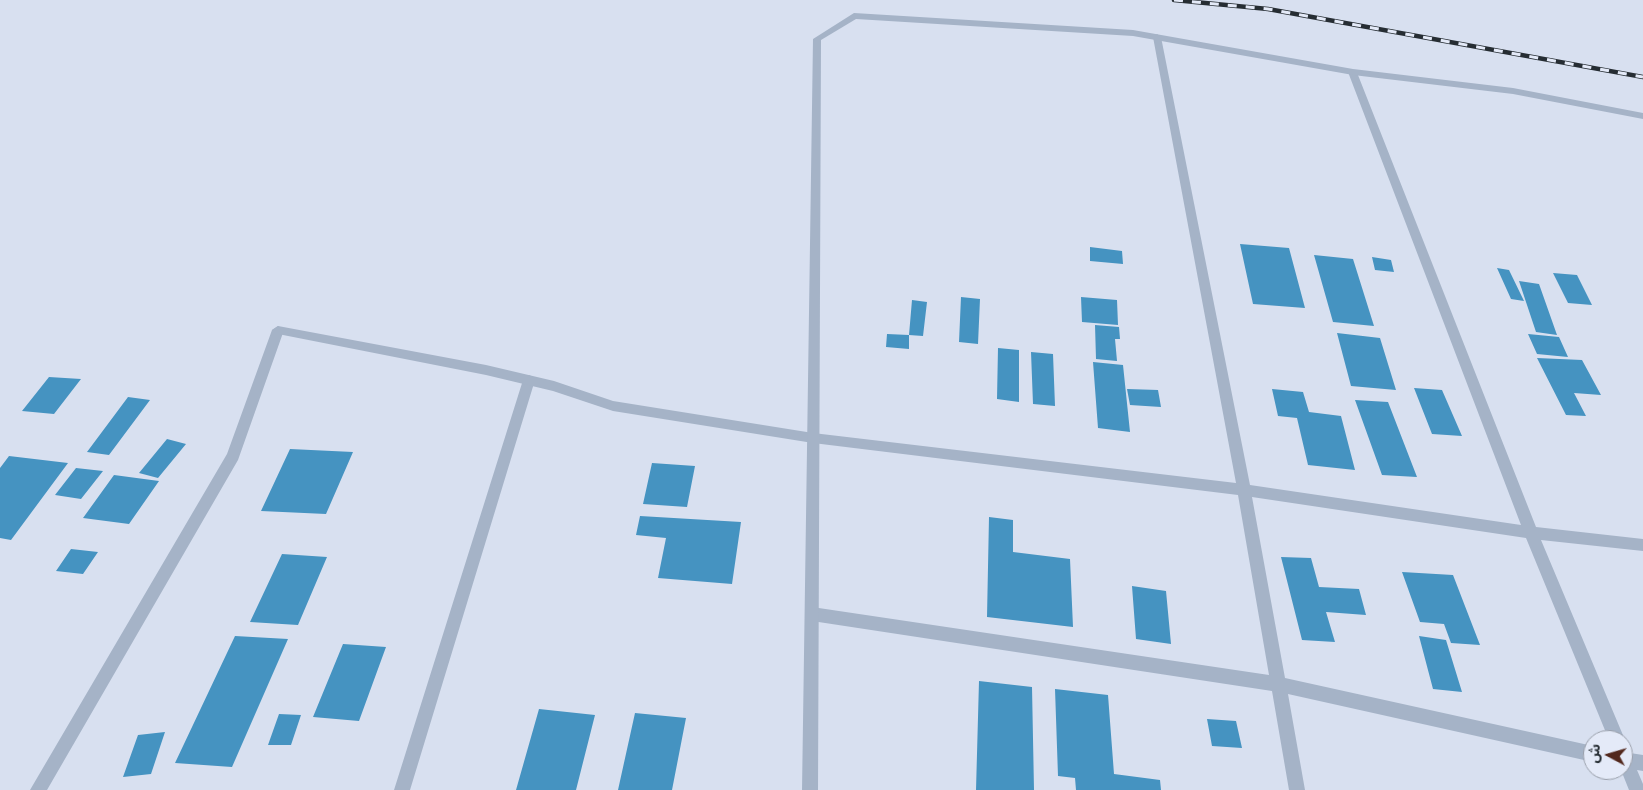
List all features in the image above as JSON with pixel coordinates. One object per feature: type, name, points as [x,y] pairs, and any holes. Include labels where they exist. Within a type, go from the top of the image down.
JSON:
[{"type":"street","points":[[810,790],[817,40],[854,16],[1133,33],[1353,72],[1513,91],[1643,116]]},
{"type":"street","points":[[1157,37],[1244,490],[1297,790]]},
{"type":"street","points":[[1353,72],[1531,533],[1613,730]]},
{"type":"street","points":[[38,790],[233,456],[278,330],[486,370],[554,386],[613,406],[814,438],[1244,490],[1531,533],[1643,545]]},
{"type":"street","points":[[402,790],[529,380]]},
{"type":"street","points":[[812,614],[1278,684],[1583,752]]},
{"type":"building","points":[[1240,244],[1289,248],[1305,308],[1253,304]]},
{"type":"building","points":[[1090,247],[1122,251],[1123,264],[1090,261]]},
{"type":"building","points":[[1314,255],[1353,259],[1374,326],[1333,322]]},
{"type":"building","points":[[1372,257],[1391,260],[1394,272],[1375,270]]},
{"type":"building","points":[[1497,268],[1509,270],[1524,301],[1511,299]]},
{"type":"building","points":[[1553,273],[1577,275],[1592,305],[1568,303]]},
{"type":"building","points":[[1519,281],[1539,284],[1557,335],[1536,332]]},
{"type":"building","points":[[961,297],[980,299],[978,344],[959,342]]},
{"type":"building","points":[[1081,297],[1117,300],[1118,325],[1082,322]]},
{"type":"building","points":[[912,300],[927,302],[923,336],[909,335]]},
{"type":"building","points":[[1095,325],[1119,327],[1120,339],[1115,339],[1117,361],[1096,359]]},
{"type":"building","points":[[1337,333],[1380,338],[1396,390],[1351,386]]},
{"type":"building","points":[[887,334],[909,335],[909,349],[886,347]]},
{"type":"building","points":[[1528,334],[1559,337],[1568,357],[1537,354]]},
{"type":"building","points":[[998,348],[1019,350],[1019,402],[997,399]]},
{"type":"building","points":[[1031,352],[1053,354],[1055,406],[1033,404]]},
{"type":"building","points":[[1537,358],[1582,360],[1601,395],[1574,393],[1586,416],[1566,415]]},
{"type":"building","points":[[1093,362],[1123,365],[1130,432],[1098,428]]},
{"type":"building","points":[[49,377],[81,379],[54,414],[22,411]]},
{"type":"building","points":[[1414,388],[1442,390],[1462,436],[1432,434]]},
{"type":"building","points":[[1127,389],[1158,390],[1161,407],[1130,405]]},
{"type":"building","points":[[1272,389],[1303,392],[1309,412],[1341,416],[1355,470],[1308,465],[1297,418],[1278,416]]},
{"type":"building","points":[[128,397],[150,400],[109,455],[87,452]]},
{"type":"building","points":[[1355,400],[1388,402],[1417,477],[1382,475]]},
{"type":"building","points":[[167,439],[186,444],[158,478],[139,473]]},
{"type":"building","points":[[290,449],[353,452],[326,514],[261,511]]},
{"type":"building","points":[[9,456],[68,463],[11,540],[0,538],[0,468]]},
{"type":"building","points":[[652,463],[695,466],[687,507],[643,504]]},
{"type":"building","points":[[76,468],[103,471],[81,499],[55,495]]},
{"type":"building","points":[[114,475],[159,481],[129,524],[83,518]]},
{"type":"building","points":[[640,516],[741,522],[732,584],[658,578],[666,538],[636,535]]},
{"type":"building","points":[[989,517],[1013,520],[1013,552],[1070,559],[1073,627],[987,617]]},
{"type":"building","points":[[71,549],[98,552],[83,574],[56,571]]},
{"type":"building","points":[[282,554],[327,557],[298,625],[250,622]]},
{"type":"building","points":[[1281,557],[1311,558],[1319,587],[1359,589],[1366,615],[1326,612],[1335,642],[1302,640]]},
{"type":"building","points":[[1402,572],[1453,575],[1480,645],[1451,643],[1444,624],[1420,622]]},
{"type":"building","points":[[1132,586],[1166,591],[1171,644],[1136,639]]},
{"type":"building","points":[[235,636],[288,639],[232,767],[175,763]]},
{"type":"building","points":[[1419,636],[1446,640],[1462,692],[1433,689]]},
{"type":"building","points":[[343,644],[386,647],[359,721],[313,717]]},
{"type":"building","points":[[979,681],[1032,687],[1034,790],[976,790]]},
{"type":"building","points":[[1055,689],[1108,695],[1114,774],[1160,780],[1161,790],[1076,790],[1075,778],[1058,776]]},
{"type":"building","points":[[539,709],[595,715],[576,790],[516,790]]},
{"type":"building","points":[[635,713],[686,718],[672,790],[618,790]]},
{"type":"building","points":[[279,714],[301,715],[291,745],[268,745]]},
{"type":"building","points":[[1207,719],[1236,721],[1242,748],[1212,746]]},
{"type":"building","points":[[165,732],[151,774],[123,777],[138,735]]},
{"type":"railway","points":[[1174,0],[1268,9],[1643,77]]}]
